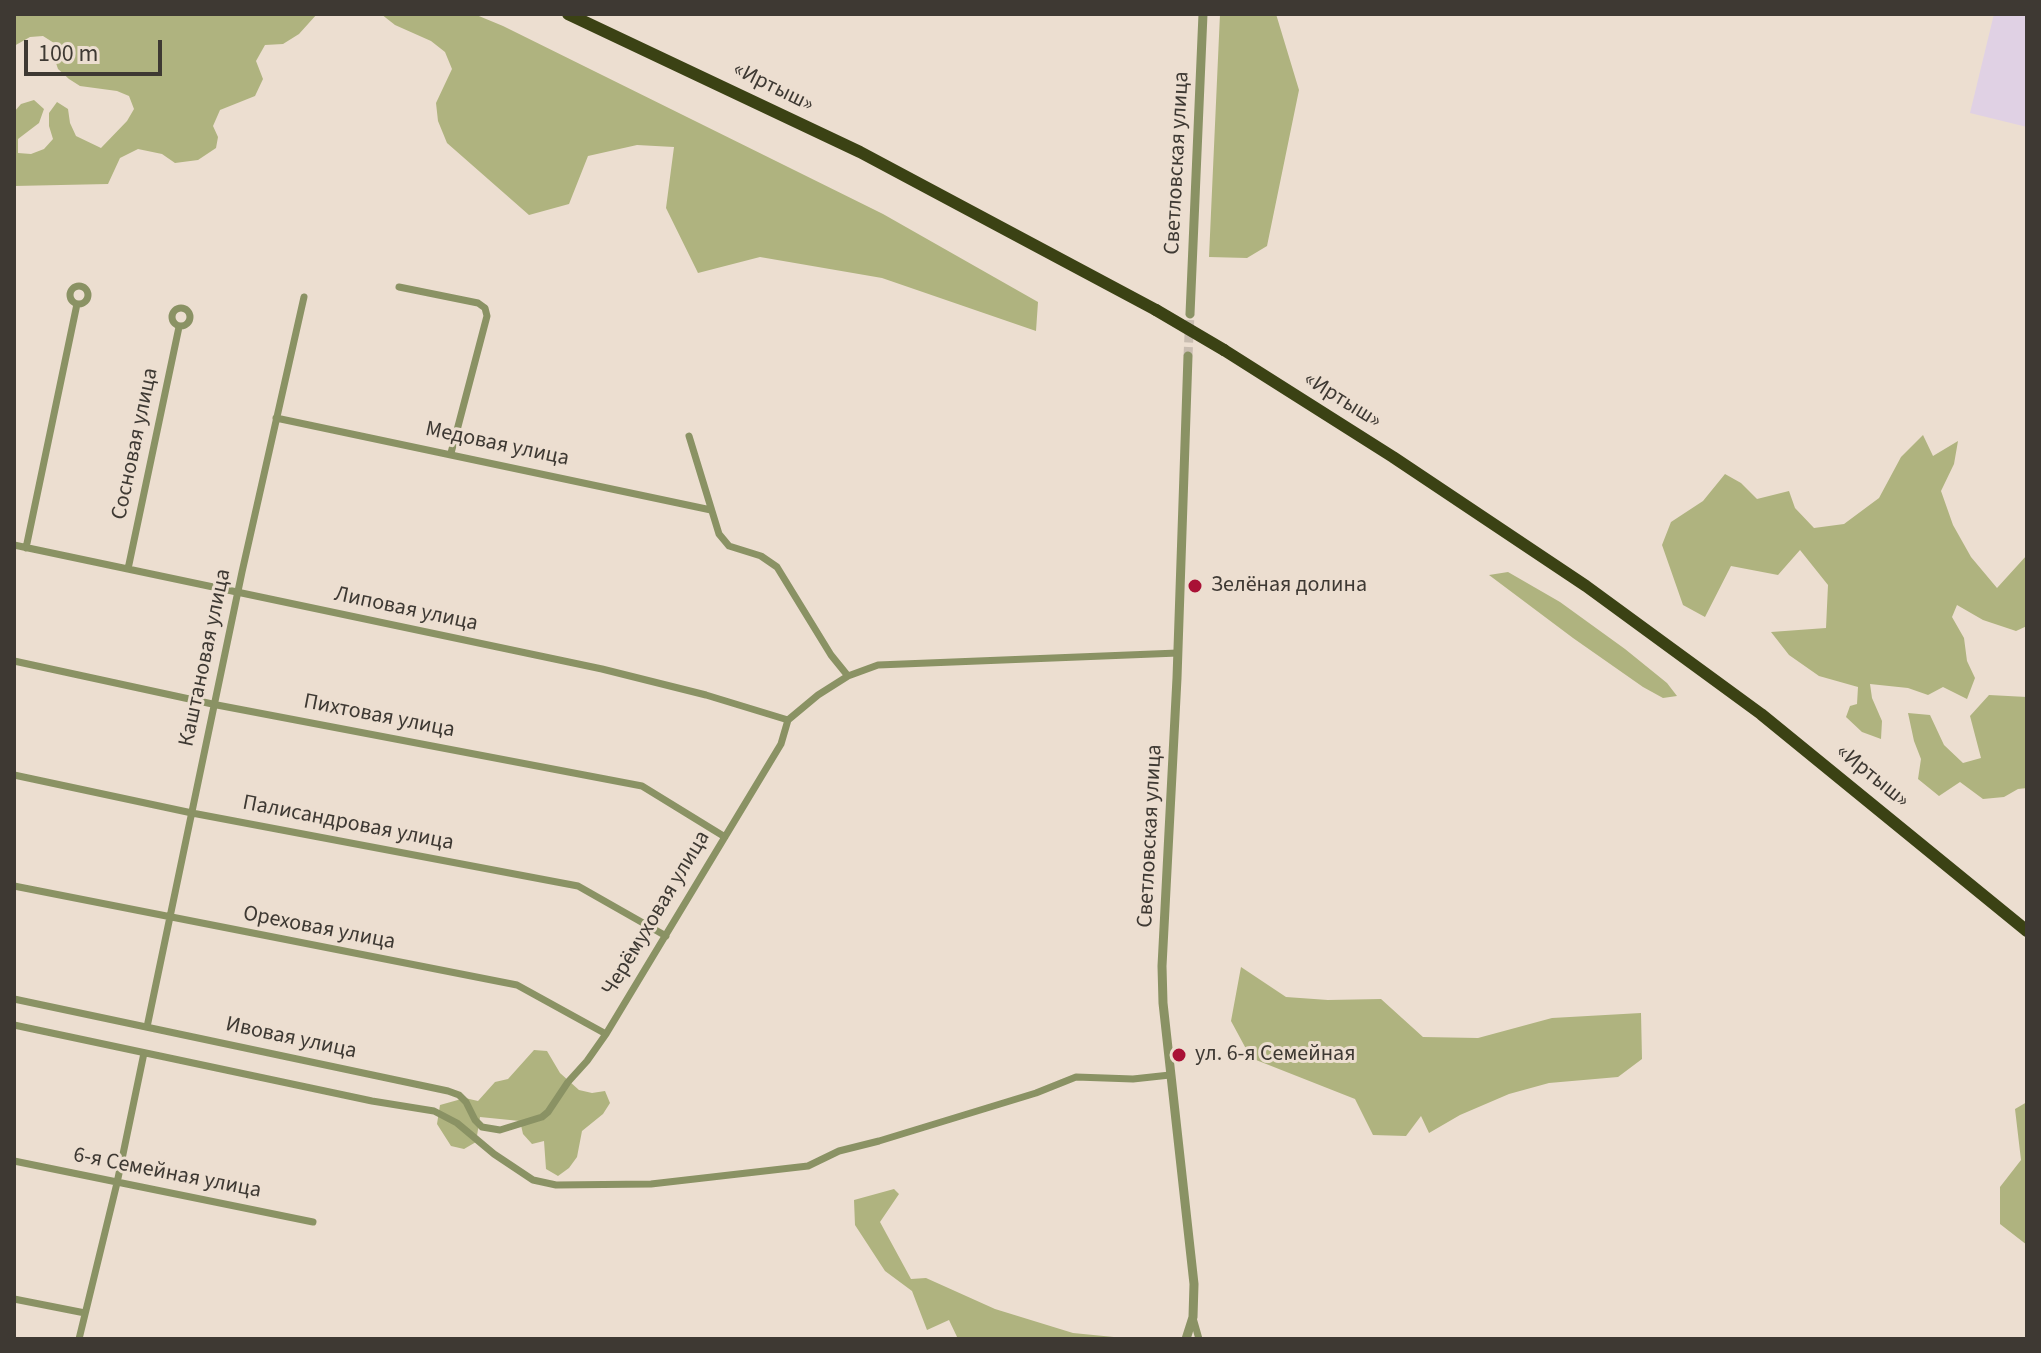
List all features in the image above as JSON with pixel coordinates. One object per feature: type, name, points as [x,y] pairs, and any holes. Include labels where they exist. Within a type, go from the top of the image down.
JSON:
[{"type":"highway","name":"«Иртыш»","points":[[568,14],[860,152],[1156,310],[1224,350],[1393,457],[1586,586],[1761,714],[2027,931]]},
{"type":"street","name":"Светловская улица","points":[[1190,314],[1203,14]]},
{"type":"street","points":[[399,287],[478,303],[485,308],[487,316],[451,453]]},
{"type":"street","name":"Каштановая улица","points":[[147,1027],[304,297]]},
{"type":"street","points":[[26,548],[77,304]]},
{"type":"street","name":"Сосновая улица","points":[[128,569],[179,327]]},
{"type":"street","name":"Светловская улица","points":[[1186,1339],[1193,1317],[1194,1284],[1170,1075],[1162,966],[1178,653],[1188,356]]},
{"type":"street","name":"Медовая улица","points":[[276,418],[711,510]]},
{"type":"street","points":[[689,436],[719,534],[729,546],[761,556],[777,567],[831,655],[848,676]]},
{"type":"street","name":"Липовая улица","points":[[14,545],[602,669],[706,695],[788,720]]},
{"type":"street","points":[[788,720],[818,695],[848,676],[878,665],[1178,653]]},
{"type":"street","name":"Пихтовая улица","points":[[14,661],[217,705],[642,786],[725,837]]},
{"type":"street","name":"Черёмуховая улица","points":[[542,1117],[606,1034],[781,744],[788,720]]},
{"type":"street","name":"Палисандровая улица","points":[[14,775],[192,813],[578,886],[666,936]]},
{"type":"street","name":"Ореховая улица","points":[[14,886],[517,985],[606,1034]]},
{"type":"street","name":"Ивовая улица","points":[[14,999],[448,1091],[459,1095],[482,1127],[491,1130],[542,1117]]},
{"type":"street","name":"Ивовая улица","points":[[14,1025],[372,1101],[434,1111],[457,1123],[509,1165],[542,1184],[651,1184],[808,1166],[839,1151],[1006,1103],[1076,1077],[1133,1079],[1170,1075]]},
{"type":"street","points":[[79,1339],[117,1183],[144,1053]]},
{"type":"street","name":"6-я Семейная улица","points":[[14,1161],[313,1222]]},
{"type":"street","points":[[14,1299],[85,1313]]},
{"type":"street","points":[[1193,1317],[1199,1339]]},
{"type":"shaded area","points":[[1994,14],[2027,14],[2027,127],[1970,113]]},
{"type":"green space","points":[[14,14],[317,14],[299,34],[283,44],[265,45],[256,61],[263,79],[255,96],[220,110],[213,126],[218,137],[216,148],[198,160],[175,163],[162,154],[138,149],[120,158],[108,184],[14,186],[14,112],[21,104],[34,100],[44,109],[39,123],[18,139],[18,153],[31,154],[44,149],[53,139],[49,113],[57,102],[68,109],[76,136],[101,148],[127,121],[134,109],[129,96],[117,91],[80,86],[69,79],[58,69],[54,43],[43,36],[30,37],[14,46]]},
{"type":"green space","points":[[381,14],[474,14],[503,26],[883,214],[1038,302],[1036,331],[882,278],[760,257],[698,273],[666,208],[674,147],[637,145],[588,156],[569,204],[529,215],[447,143],[438,121],[436,103],[452,69],[445,52]]},
{"type":"green space","points":[[1220,14],[1276,14],[1299,90],[1267,246],[1247,258],[1209,257]]},
{"type":"green space","points":[[1923,435],[1933,456],[1958,441],[1954,464],[1941,491],[1953,525],[1971,557],[1997,588],[2027,555],[2027,626],[2016,631],[1983,620],[1957,605],[1952,617],[1964,638],[1967,661],[1975,678],[1967,699],[1943,687],[1928,695],[1908,688],[1870,684],[1872,698],[1882,721],[1881,739],[1862,732],[1846,717],[1850,706],[1857,704],[1858,687],[1819,676],[1789,655],[1771,632],[1826,628],[1828,585],[1800,550],[1778,575],[1731,566],[1705,617],[1683,605],[1662,545],[1671,522],[1703,501],[1725,474],[1741,483],[1757,499],[1789,491],[1795,508],[1814,528],[1844,524],[1879,498],[1901,457]]},
{"type":"green space","points":[[1508,572],[1560,602],[1625,649],[1667,683],[1677,696],[1663,698],[1643,687],[1489,575]]},
{"type":"green space","points":[[1989,695],[2027,697],[2027,788],[2004,797],[1983,799],[1960,782],[1939,796],[1918,779],[1921,759],[1908,713],[1930,715],[1944,745],[1963,763],[1981,758],[1970,716]]},
{"type":"green space","points":[[1241,967],[1286,997],[1381,999],[1423,1037],[1478,1038],[1552,1018],[1641,1013],[1642,1059],[1618,1077],[1549,1083],[1509,1094],[1460,1115],[1429,1133],[1421,1116],[1406,1136],[1373,1135],[1355,1099],[1251,1058],[1231,1021]]},
{"type":"green space","points":[[534,1050],[547,1051],[560,1073],[579,1090],[592,1093],[605,1091],[610,1103],[603,1114],[582,1131],[577,1157],[558,1176],[546,1169],[544,1141],[532,1144],[523,1134],[520,1121],[480,1117],[476,1142],[464,1149],[451,1146],[437,1124],[440,1105],[465,1098],[478,1101],[495,1082],[508,1079]]},
{"type":"green space","points":[[2027,1102],[2027,1245],[2000,1224],[2000,1187],[2021,1160],[2015,1109]]},
{"type":"green space","points":[[894,1189],[899,1194],[880,1222],[911,1279],[926,1278],[995,1309],[1073,1333],[1134,1339],[958,1339],[949,1320],[927,1330],[912,1291],[885,1271],[855,1225],[854,1200]]},
{"type":"tunnel","points":[[1188,356],[1190,314]]},
{"type":"place","name":"Зелёная долина","points":[[1195,586]]},
{"type":"place","name":"ул. 6-я Семейная","points":[[1179,1055]]}]
